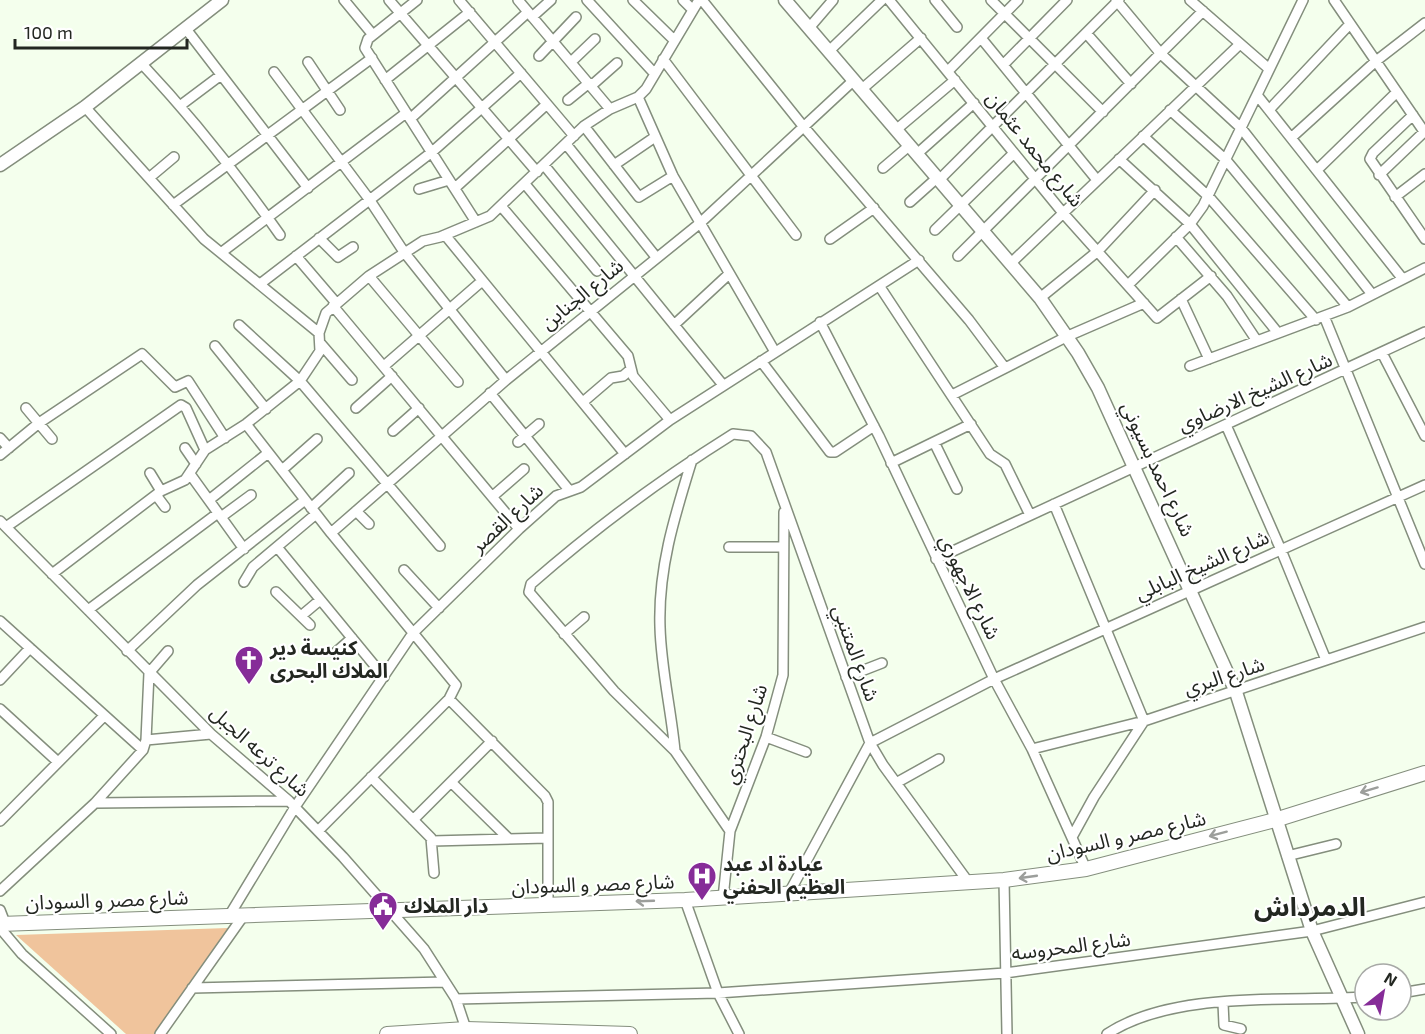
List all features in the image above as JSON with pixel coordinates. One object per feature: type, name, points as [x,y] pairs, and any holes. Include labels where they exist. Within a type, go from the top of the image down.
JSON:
[{"type":"main road","name":"شارع مصر و السودان","points":[[2,925],[685,900],[1004,880],[1086,869],[1275,820],[1425,773]]},
{"type":"main road","points":[[387,1034],[466,1029],[630,1034]]},
{"type":"street","points":[[0,165],[85,107],[222,0]]},
{"type":"street","points":[[344,0],[371,37]]},
{"type":"street","points":[[389,0],[509,140],[540,169],[633,275],[723,385]]},
{"type":"street","points":[[417,0],[371,37],[365,48],[476,222]]},
{"type":"street","points":[[459,0],[574,136]]},
{"type":"street","points":[[518,0],[610,108]]},
{"type":"street","points":[[222,252],[341,162],[408,116],[456,79],[495,42],[551,0]]},
{"type":"street","points":[[587,0],[654,73]]},
{"type":"street","points":[[633,0],[674,40]]},
{"type":"street","points":[[683,0],[693,10]]},
{"type":"street","points":[[352,380],[321,344],[318,333],[322,321],[335,305],[369,276],[423,241],[445,235],[490,216],[584,126],[610,108],[638,98],[700,0],[803,126],[919,260],[1005,368]]},
{"type":"street","name":"شارع احمد بسيوني","points":[[785,0],[963,205],[1040,298],[1068,336],[1098,388],[1136,466],[1236,692],[1312,931],[1358,1034]]},
{"type":"street","points":[[809,28],[833,0]]},
{"type":"street","points":[[829,51],[882,0]]},
{"type":"street","name":"شارع محمد عثمان","points":[[889,0],[1063,213],[1157,318],[1181,299]]},
{"type":"street","points":[[935,0],[957,27]]},
{"type":"street","points":[[991,0],[1103,112]]},
{"type":"street","points":[[948,71],[1018,0]]},
{"type":"street","points":[[1003,65],[1067,0]]},
{"type":"street","points":[[910,202],[993,127],[1117,0],[1161,54],[1241,128],[1371,293]]},
{"type":"street","points":[[1190,0],[1269,68]]},
{"type":"street","points":[[1128,285],[1190,224],[1209,197],[1303,0]]},
{"type":"street","points":[[1347,0],[1336,3],[1425,133],[1379,175]]},
{"type":"street","points":[[958,256],[1203,11]]},
{"type":"street","points":[[385,80],[470,12]]},
{"type":"street","points":[[539,56],[576,17]]},
{"type":"street","points":[[1291,138],[1376,62],[1425,23]]},
{"type":"street","points":[[1269,110],[1350,24]]},
{"type":"street","points":[[186,28],[308,188]]},
{"type":"street","points":[[1086,33],[1131,84]]},
{"type":"street","name":"شارع الجناين","points":[[331,533],[490,393],[633,275],[699,224],[803,126],[921,38]]},
{"type":"street","points":[[981,38],[1097,180]]},
{"type":"street","points":[[571,62],[595,39]]},
{"type":"street","points":[[1011,263],[1240,44]]},
{"type":"street","points":[[173,205],[372,58]]},
{"type":"street","points":[[663,59],[796,235]]},
{"type":"street","points":[[308,62],[340,110]]},
{"type":"street","points":[[141,63],[181,105],[280,235]]},
{"type":"street","points":[[568,100],[617,63]]},
{"type":"street","points":[[274,72],[369,200],[404,252],[506,380]]},
{"type":"street","points":[[260,284],[432,152],[521,73]]},
{"type":"street","points":[[181,105],[221,75]]},
{"type":"street","points":[[897,129],[955,80]]},
{"type":"street","points":[[1317,170],[1397,92]]},
{"type":"street","points":[[1257,95],[1402,278]]},
{"type":"street","points":[[638,98],[673,176],[775,352]]},
{"type":"street","points":[[883,168],[914,149],[974,103]]},
{"type":"street","points":[[419,189],[452,184],[509,140],[547,104]]},
{"type":"street","points":[[85,107],[204,239],[318,333]]},
{"type":"street","points":[[1170,110],[1226,160],[1347,307]]},
{"type":"street","points":[[1413,115],[1373,153],[1371,164],[1395,197],[1421,225],[1425,239]]},
{"type":"street","points":[[584,126],[639,197],[673,176]]},
{"type":"street","points":[[1143,136],[1209,197],[1320,318],[1346,371],[1425,564]]},
{"type":"street","points":[[614,165],[655,137]]},
{"type":"street","points":[[566,144],[656,257]]},
{"type":"street","points":[[935,230],[1014,153]]},
{"type":"street","points":[[148,178],[174,157]]},
{"type":"street","points":[[1119,159],[1190,224],[1278,333]]},
{"type":"street","points":[[1395,197],[1425,174]]},
{"type":"street","points":[[525,184],[597,271]]},
{"type":"street","points":[[1040,298],[1098,251],[1155,190]]},
{"type":"street","points":[[501,206],[628,356],[630,370],[670,420]]},
{"type":"street","points":[[830,239],[874,208]]},
{"type":"street","points":[[445,235],[625,454]]},
{"type":"street","points":[[1176,237],[1211,276],[1257,341]]},
{"type":"street","points":[[320,238],[338,257],[353,247]]},
{"type":"street","points":[[297,256],[392,376],[519,529]]},
{"type":"street","name":"شارع القصر","points":[[229,916],[292,804],[413,633],[541,508],[569,489],[581,487],[670,420],[919,260]]},
{"type":"street","points":[[1190,366],[1347,307],[1425,268]]},
{"type":"street","points":[[674,325],[729,274]]},
{"type":"street","points":[[369,276],[458,382]]},
{"type":"street","points":[[1209,359],[1181,299],[1211,276]]},
{"type":"street","points":[[384,366],[482,281]]},
{"type":"street","points":[[880,287],[990,454],[1005,464],[1030,515]]},
{"type":"street","points":[[952,395],[1068,336],[1144,303]]},
{"type":"street","name":"شارع الاجهوري","points":[[820,322],[874,426],[994,679],[1032,749],[1086,869]]},
{"type":"street","points":[[240,325],[300,381],[441,546]]},
{"type":"street","name":"شارع الشيخ الارضاوي","points":[[936,559],[1346,371],[1425,332]]},
{"type":"street","points":[[52,574],[158,493],[180,483],[190,474],[205,450],[246,424],[300,381],[317,357],[321,344]]},
{"type":"street","points":[[215,346],[266,409]]},
{"type":"street","points":[[1382,353],[1425,436]]},
{"type":"street","points":[[0,455],[39,423],[139,355],[145,355],[175,387]]},
{"type":"street","points":[[761,362],[830,452],[835,452],[874,426]]},
{"type":"street","points":[[583,402],[611,378],[623,376],[630,370]]},
{"type":"street","points":[[356,408],[392,376]]},
{"type":"street","points":[[205,450],[186,408],[181,405],[173,391],[186,380],[225,438]]},
{"type":"street","points":[[490,393],[522,439],[569,489]]},
{"type":"street","points":[[3,524],[181,405]]},
{"type":"street","points":[[26,408],[52,439]]},
{"type":"street","points":[[393,430],[419,408]]},
{"type":"street","points":[[246,424],[331,533],[453,679],[456,688],[449,699],[318,831]]},
{"type":"street","points":[[522,439],[539,424]]},
{"type":"street","points":[[891,463],[971,424]]},
{"type":"street","points":[[1226,425],[1326,660]]},
{"type":"street","name":"شارع المتنبي","points":[[692,460],[733,434],[751,436],[766,452],[870,742],[896,783],[969,883]]},
{"type":"street","points":[[0,438],[9,448]]},
{"type":"street","points":[[282,470],[317,439]]},
{"type":"street","points":[[934,442],[957,489]]},
{"type":"street","points":[[184,448],[196,464]]},
{"type":"street","points":[[209,500],[268,453]]},
{"type":"street","points":[[692,460],[610,517],[531,584],[529,592],[614,691],[675,751],[730,831]]},
{"type":"street","points":[[675,751],[662,654],[660,598],[668,543],[692,460]]},
{"type":"street","points":[[493,496],[524,469]]},
{"type":"street","points":[[150,473],[165,507]]},
{"type":"street","points":[[127,651],[168,609],[242,551],[310,507],[350,473]]},
{"type":"street","points":[[190,474],[220,515],[253,567]]},
{"type":"street","name":"شارع الشيخ البابلي","points":[[870,742],[994,679],[1425,485]]},
{"type":"street","points":[[88,610],[251,495]]},
{"type":"street","points":[[1054,504],[1144,721],[1094,797],[1072,837]]},
{"type":"street","name":"شارع البحتري","points":[[723,898],[730,831],[766,736],[783,675],[784,506]]},
{"type":"street","points":[[244,582],[253,567],[277,547],[310,507]]},
{"type":"street","points":[[356,511],[369,524]]},
{"type":"street","name":"شارع ترعه الجبل","points":[[3,524],[211,734],[292,804],[392,910],[424,949],[456,999],[466,1029]]},
{"type":"street","points":[[277,547],[384,677]]},
{"type":"street","points":[[729,547],[782,547]]},
{"type":"street","points":[[405,570],[439,608]]},
{"type":"street","points":[[276,592],[310,625]]},
{"type":"street","points":[[301,616],[320,600]]},
{"type":"street","points":[[564,634],[584,617]]},
{"type":"street","points":[[0,621],[142,750]]},
{"type":"street","name":"شارع البري","points":[[1032,749],[1144,721],[1425,627]]},
{"type":"street","points":[[335,653],[352,638]]},
{"type":"street","points":[[0,680],[30,648]]},
{"type":"street","points":[[0,891],[95,803],[142,750],[146,740],[149,673],[168,651]]},
{"type":"street","points":[[846,677],[882,663]]},
{"type":"street","points":[[449,699],[545,795],[548,905]]},
{"type":"street","points":[[0,710],[58,762]]},
{"type":"street","points":[[0,821],[104,716]]},
{"type":"street","points":[[146,740],[211,734]]},
{"type":"street","points":[[766,736],[806,752]]},
{"type":"street","points":[[413,820],[492,741]]},
{"type":"street","points":[[788,895],[870,742]]},
{"type":"street","points":[[896,783],[939,759]]},
{"type":"street","points":[[371,777],[432,841],[434,873]]},
{"type":"street","points":[[451,782],[509,839]]},
{"type":"street","points":[[95,803],[292,804]]},
{"type":"street","points":[[432,841],[547,838]]},
{"type":"street","points":[[1287,856],[1336,844]]},
{"type":"street","points":[[1004,880],[1007,1034]]},
{"type":"street","points":[[685,900],[718,993],[739,1034]]},
{"type":"street","name":"شارع المحروسه","points":[[456,999],[718,993],[1005,972],[1312,931],[1425,902]]},
{"type":"street","points":[[0,910],[2,925],[22,954],[111,1034]]},
{"type":"street","points":[[160,1034],[244,915]]},
{"type":"street","points":[[192,988],[445,982]]},
{"type":"street","points":[[1107,1034],[1158,1011],[1223,1003],[1353,997]]},
{"type":"street","points":[[1223,1003],[1224,1024],[1241,1029]]},
{"type":"shaded area","points":[[228,928],[155,1034],[126,1034],[16,935]]},
{"type":"place","name":"كنيسة دير الملاك البحرى","points":[[249,686]]},
{"type":"place","name":"عيادة اد عبد العظيم الحفني","points":[[702,902]]},
{"type":"place","name":"دار الملاك","points":[[383,932]]},
{"type":"district","name":"الدمرداش","points":[[1310,907]]}]
